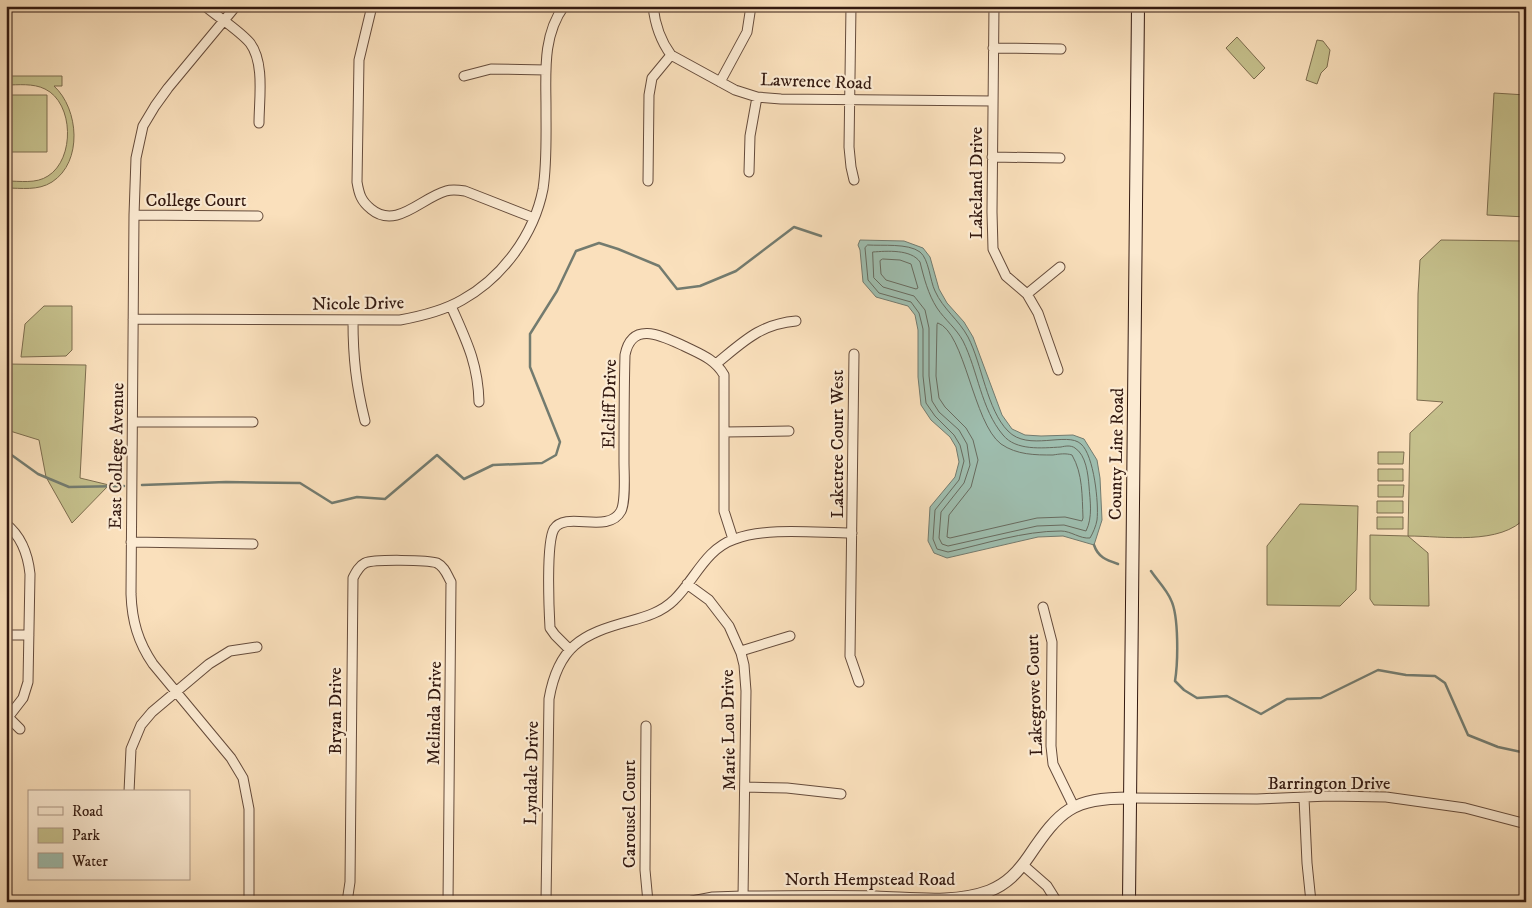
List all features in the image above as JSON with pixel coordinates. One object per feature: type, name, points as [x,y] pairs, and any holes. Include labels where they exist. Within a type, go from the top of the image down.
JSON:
[{"type":"main road","name":"County Line Road","points":[[1129,902],[1138,6]]},
{"type":"street","points":[[205,6],[249,42],[256,52],[260,71],[259,123]]},
{"type":"street","name":"East College Avenue","points":[[236,6],[155,106],[142,126],[136,158],[133,318],[132,613],[136,633],[143,649],[231,758],[243,778],[249,809],[249,902]]},
{"type":"street","points":[[372,6],[359,60],[358,182],[359,193],[363,203],[378,215],[392,216],[405,213],[445,191],[455,190],[465,191],[534,218]]},
{"type":"street","name":"Nicole Drive","points":[[133,318],[400,320],[451,306],[474,292],[507,263],[530,228],[534,218],[545,174],[546,70],[550,37],[558,14],[564,6]]},
{"type":"street","points":[[648,181],[649,95],[652,78],[672,55],[665,46],[655,24],[653,6]]},
{"type":"street","points":[[720,82],[747,32],[751,6]]},
{"type":"street","points":[[851,6],[850,159],[854,180]]},
{"type":"street","name":"Lakeland Drive","points":[[994,6],[993,249],[1006,276],[1027,294],[1038,313],[1058,370]]},
{"type":"street","points":[[993,48],[1061,49]]},
{"type":"street","name":"Lawrence Road","points":[[672,55],[735,90],[757,97],[781,99],[993,101]]},
{"type":"street","points":[[464,76],[491,70],[546,70]]},
{"type":"street","points":[[750,172],[750,136],[757,97]]},
{"type":"street","points":[[992,157],[1060,158]]},
{"type":"street","name":"College Court","points":[[134,216],[258,216]]},
{"type":"street","points":[[1027,294],[1060,267]]},
{"type":"street","points":[[451,306],[475,362],[479,385],[479,402]]},
{"type":"street","points":[[353,321],[353,356],[365,420]]},
{"type":"street","points":[[733,539],[724,512],[724,375],[716,364],[759,330],[781,322],[796,321]]},
{"type":"street","name":"Elcliff Drive","points":[[570,650],[550,628],[550,549],[554,529],[562,524],[570,522],[604,522],[614,518],[621,511],[623,501],[624,398],[627,347],[632,339],[640,335],[655,334],[704,356],[716,364]]},
{"type":"street","name":"Laketree Court West","points":[[854,354],[850,656],[859,682]]},
{"type":"street","points":[[133,422],[254,422]]},
{"type":"street","points":[[724,432],[790,431]]},
{"type":"street","points":[[6,524],[19,538],[29,561],[28,682],[23,698],[8,719],[20,729]]},
{"type":"street","name":"Lyndale Drive","points":[[546,902],[548,699],[551,684],[558,668],[570,650],[578,642],[595,631],[641,618],[663,609],[674,600],[713,550],[733,539],[749,534],[770,532],[852,533]]},
{"type":"street","points":[[132,542],[253,544]]},
{"type":"street","name":"Bryan Drive","points":[[347,902],[350,882],[353,578],[358,569],[365,564],[374,561],[403,561]]},
{"type":"street","name":"Melinda Drive","points":[[403,561],[437,563],[445,569],[451,582],[448,902]]},
{"type":"street","name":"Marie Lou Drive","points":[[686,584],[708,600],[729,626],[741,651],[744,665],[746,691],[743,897]]},
{"type":"street","name":"Lakegrove Court","points":[[1043,607],[1052,642],[1051,746],[1053,764],[1074,807]]},
{"type":"street","points":[[6,635],[29,635]]},
{"type":"street","points":[[741,651],[790,636]]},
{"type":"street","points":[[129,790],[131,748],[141,725],[152,712],[209,664],[230,651],[257,647]]},
{"type":"street","name":"Carousel Court","points":[[646,726],[644,870],[648,902]]},
{"type":"street","points":[[745,787],[787,788],[841,794]]},
{"type":"street","name":"Barrington Drive","points":[[1130,798],[1257,799],[1365,796],[1403,799],[1465,808],[1526,824]]},
{"type":"street","name":"North Hempstead Road","points":[[692,902],[713,898],[743,897],[862,899],[965,897],[996,888],[1010,879],[1023,865],[1054,821],[1074,807],[1101,799],[1130,798]]},
{"type":"street","points":[[1304,798],[1311,902]]},
{"type":"street","points":[[1023,865],[1048,886],[1057,902]]},
{"type":"green space","points":[[1237,37],[1265,68],[1254,79],[1226,48]]},
{"type":"green space","points":[[1317,40],[1323,41],[1330,50],[1327,67],[1321,73],[1317,84],[1306,80]]},
{"type":"green space","points":[[6,76],[62,76],[62,86],[54,86],[69,108],[73,121],[73,149],[69,162],[62,173],[47,185],[29,188],[6,188],[6,181],[28,182],[43,179],[57,168],[67,145],[68,131],[62,106],[55,96],[40,87],[6,85]]},
{"type":"green space","points":[[1494,93],[1526,95],[1526,217],[1487,215]]},
{"type":"green space","points":[[6,95],[47,95],[47,152],[6,152]]},
{"type":"green space","points":[[1441,240],[1526,241],[1526,517],[1515,526],[1487,536],[1454,538],[1408,536],[1410,433],[1443,402],[1417,400],[1420,260]]},
{"type":"green space","points":[[44,306],[72,306],[72,350],[66,356],[21,357],[25,324]]},
{"type":"green space","points":[[6,364],[86,365],[80,478],[109,485],[72,523],[46,477],[39,440],[10,431],[6,435]]},
{"type":"green space","points":[[1378,452],[1404,452],[1403,464],[1378,464]]},
{"type":"green space","points":[[1378,469],[1403,469],[1403,481],[1378,481]]},
{"type":"green space","points":[[1378,485],[1404,485],[1403,497],[1378,497]]},
{"type":"green space","points":[[1377,501],[1403,501],[1403,513],[1377,513]]},
{"type":"green space","points":[[1300,504],[1358,506],[1356,590],[1340,606],[1267,605],[1267,546]]},
{"type":"green space","points":[[1377,517],[1403,517],[1403,529],[1377,529]]},
{"type":"green space","points":[[1370,535],[1408,536],[1428,553],[1429,606],[1374,605],[1370,599]]},
{"type":"water","points":[[860,240],[904,241],[923,248],[930,257],[939,289],[947,303],[964,322],[973,337],[1002,415],[1012,429],[1025,435],[1073,435],[1084,439],[1097,460],[1100,478],[1102,520],[1094,545],[1063,536],[1038,537],[947,558],[934,553],[928,541],[930,507],[955,477],[959,462],[956,447],[950,437],[931,420],[921,405],[918,377],[918,330],[915,315],[908,306],[876,297],[863,282],[858,245]]},
{"type":"waterway","points":[[142,485],[226,482],[300,483],[332,503],[357,497],[385,499],[437,455],[464,479],[493,465],[542,463],[556,455],[560,442],[530,367],[530,334],[557,291],[576,251],[599,243],[618,249],[659,266],[677,289],[700,286],[736,271],[794,227],[821,236]]},
{"type":"waterway","points":[[6,451],[38,474],[69,487],[124,486]]},
{"type":"waterway","points":[[1094,545],[1103,558],[1118,564]]},
{"type":"waterway","points":[[1151,571],[1167,593],[1174,607],[1177,640],[1175,681],[1184,690],[1197,698],[1227,696],[1261,714],[1287,699],[1321,698],[1378,670],[1406,675],[1435,676],[1445,683],[1468,735],[1498,747],[1526,753]]}]
